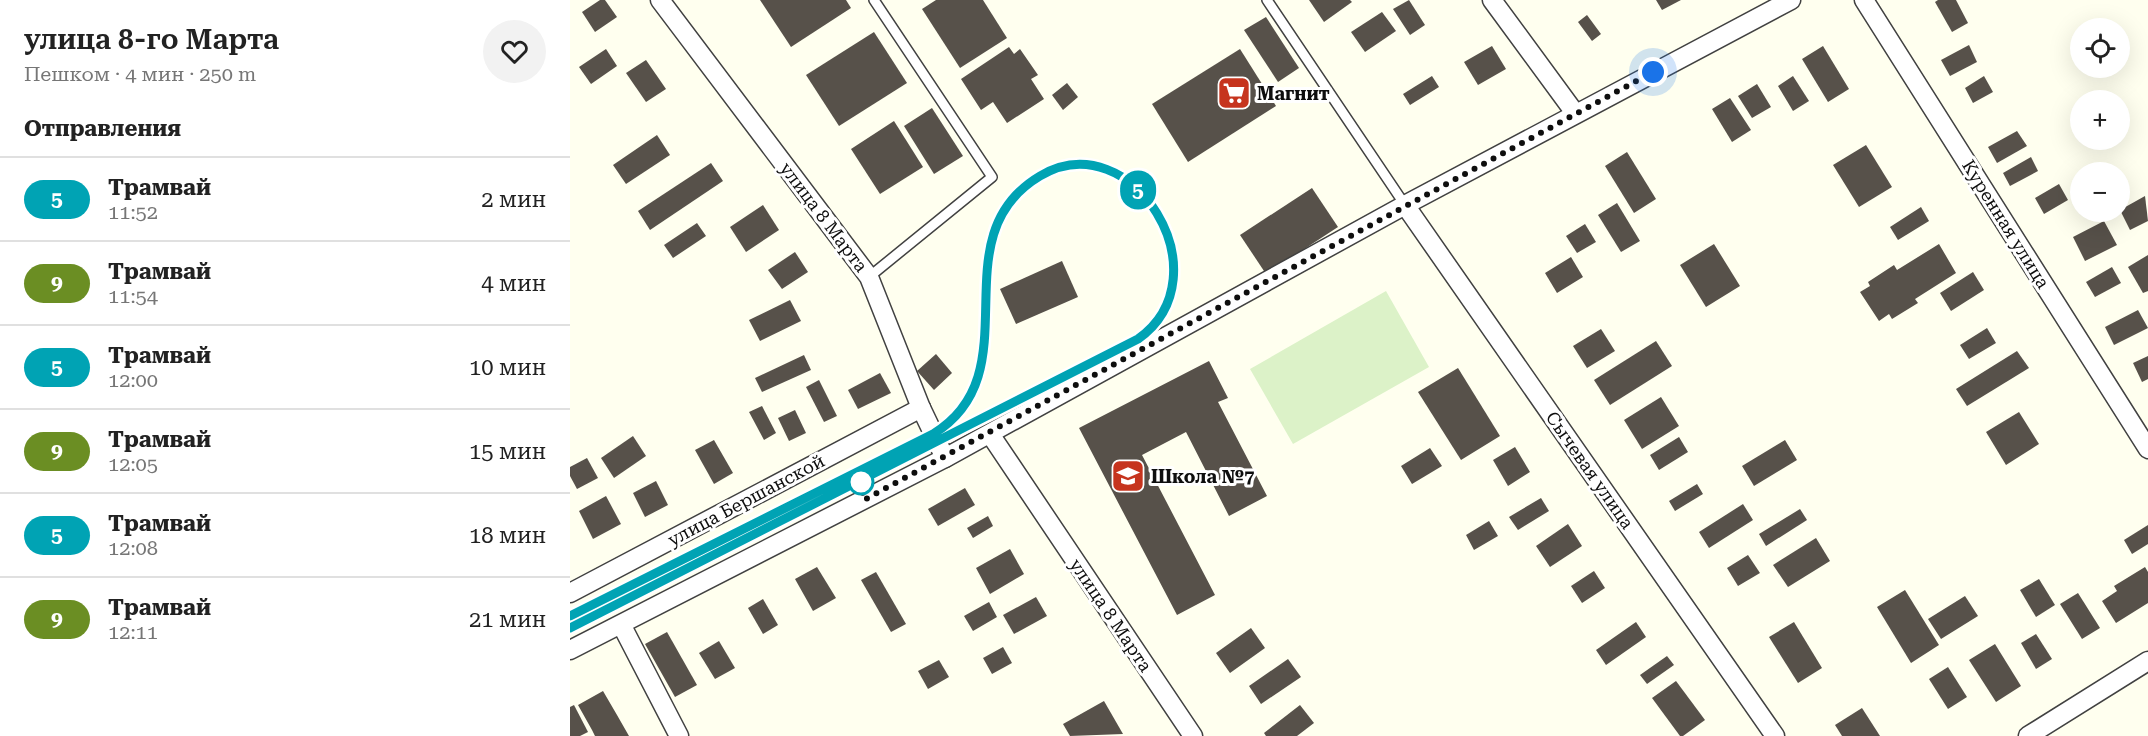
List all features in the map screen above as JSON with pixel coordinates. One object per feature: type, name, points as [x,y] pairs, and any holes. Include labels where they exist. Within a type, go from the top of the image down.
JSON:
[{"type":"street","name":"улица 8 Марта","points":[[660,0],[869,277],[921,408],[945,458]]},
{"type":"street","points":[[1491,0],[1575,113]]},
{"type":"street","points":[[570,650],[622,626],[945,458],[1405,205],[1791,0]]},
{"type":"street","name":"Куренная улица","points":[[1864,0],[2148,449]]},
{"type":"street","name":"Сычевая улица","points":[[1405,205],[1775,736]]},
{"type":"street","name":"улица Бершанской","points":[[570,593],[921,408]]},
{"type":"street","name":"улица 8 Марта","points":[[990,434],[1193,736]]},
{"type":"street","points":[[622,626],[679,736]]},
{"type":"street","points":[[2028,736],[2148,661]]},
{"type":"lane","points":[[869,277],[992,177],[874,0]]},
{"type":"lane","points":[[1267,0],[1405,205]]},
{"type":"green space","points":[[1386,291],[1429,367],[1293,444],[1250,369]]},
{"type":"building","points":[[600,0],[605,0],[617,17],[595,32],[582,12]]},
{"type":"building","points":[[760,0],[846,0],[851,8],[791,47]]},
{"type":"building","points":[[936,0],[983,0],[1007,38],[960,68],[922,9]]},
{"type":"building","points":[[1309,0],[1350,0],[1352,2],[1324,22]]},
{"type":"building","points":[[1409,0],[1425,25],[1410,35],[1393,9]]},
{"type":"building","points":[[1656,0],[1681,0],[1662,10]]},
{"type":"building","points":[[1956,0],[1968,23],[1952,32],[1935,2]]},
{"type":"building","points":[[1382,12],[1396,31],[1365,52],[1351,32]]},
{"type":"building","points":[[1587,15],[1601,34],[1592,41],[1578,22]]},
{"type":"building","points":[[1266,17],[1299,68],[1278,82],[1244,30]]},
{"type":"building","points":[[874,32],[907,83],[839,126],[806,75]]},
{"type":"building","points":[[1969,45],[1977,62],[1950,76],[1941,60]]},
{"type":"building","points":[[1492,46],[1506,69],[1478,85],[1464,62]]},
{"type":"building","points":[[1823,46],[1849,89],[1828,102],[1802,59]]},
{"type":"building","points":[[1009,47],[1014,54],[1020,49],[1038,75],[1031,79],[1044,99],[1007,123],[993,102],[981,110],[961,79]]},
{"type":"building","points":[[606,49],[617,66],[591,84],[579,67]]},
{"type":"building","points":[[1240,49],[1276,106],[1188,162],[1152,104]]},
{"type":"building","points":[[646,60],[666,89],[646,102],[626,73]]},
{"type":"building","points":[[1432,76],[1439,87],[1410,105],[1403,94]]},
{"type":"building","points":[[1793,76],[1809,101],[1793,111],[1778,86]]},
{"type":"building","points":[[1984,76],[1993,92],[1973,103],[1965,88]]},
{"type":"building","points":[[1067,83],[1078,97],[1063,110],[1052,95]]},
{"type":"building","points":[[1757,84],[1771,107],[1752,118],[1738,96]]},
{"type":"building","points":[[1730,98],[1751,130],[1732,142],[1712,109]]},
{"type":"building","points":[[932,108],[963,156],[934,174],[904,126]]},
{"type":"building","points":[[894,121],[923,167],[880,194],[851,149]]},
{"type":"building","points":[[2017,131],[2027,146],[1997,163],[1988,147]]},
{"type":"building","points":[[657,135],[670,155],[626,184],[613,165]]},
{"type":"building","points":[[1866,145],[1892,187],[1859,207],[1833,165]]},
{"type":"building","points":[[1627,152],[1656,199],[1634,213],[1605,166]]},
{"type":"building","points":[[2031,157],[2038,171],[2010,186],[2003,173]]},
{"type":"building","points":[[711,163],[723,181],[650,230],[638,211]]},
{"type":"building","points":[[2059,184],[2068,200],[2044,214],[2035,198]]},
{"type":"building","points":[[1312,188],[1338,227],[1266,274],[1240,235]]},
{"type":"building","points":[[2145,196],[2148,221],[2130,230],[2126,222],[2130,222],[2130,204]]},
{"type":"building","points":[[1617,203],[1640,241],[1621,252],[1598,215]]},
{"type":"building","points":[[763,205],[779,230],[746,252],[730,227]]},
{"type":"building","points":[[1921,207],[1929,221],[1898,240],[1890,227]]},
{"type":"building","points":[[2105,222],[2117,245],[2085,261],[2073,237]]},
{"type":"building","points":[[697,223],[706,236],[673,258],[664,245]]},
{"type":"building","points":[[1585,224],[1596,242],[1577,253],[1566,236]]},
{"type":"building","points":[[1714,244],[1740,286],[1706,307],[1680,265]]},
{"type":"building","points":[[1939,244],[1956,273],[1915,299],[1918,303],[1892,319],[1889,314],[1879,321],[1860,292],[1870,286],[1868,282],[1894,265],[1897,270]]},
{"type":"building","points":[[795,252],[808,272],[782,289],[768,270]]},
{"type":"building","points":[[2148,255],[2148,291],[2143,293],[2128,267]]},
{"type":"building","points":[[1571,257],[1583,277],[1557,293],[1545,273]]},
{"type":"building","points":[[1062,261],[1078,297],[1016,324],[1000,289]]},
{"type":"building","points":[[2112,267],[2121,283],[2095,297],[2086,282]]},
{"type":"building","points":[[1973,272],[1984,290],[1951,311],[1940,293]]},
{"type":"building","points":[[790,300],[801,321],[760,341],[749,320]]},
{"type":"building","points":[[2138,310],[2148,328],[2114,345],[2105,327]]},
{"type":"building","points":[[1987,328],[1996,343],[1969,359],[1960,345]]},
{"type":"building","points":[[1601,329],[1615,351],[1587,368],[1573,346]]},
{"type":"building","points":[[1656,341],[1672,366],[1610,405],[1594,380]]},
{"type":"building","points":[[2017,351],[2029,368],[1967,406],[1956,389]]},
{"type":"building","points":[[936,354],[952,373],[934,390],[917,371]]},
{"type":"building","points":[[804,355],[811,370],[762,392],[755,378]]},
{"type":"building","points":[[2148,356],[2148,379],[2142,382],[2133,363]]},
{"type":"building","name":"Школа №7","points":[[1209,361],[1228,398],[1218,402],[1267,496],[1229,516],[1186,432],[1142,455],[1215,595],[1177,615],[1079,428]]},
{"type":"building","points":[[1458,368],[1500,436],[1461,460],[1418,392]]},
{"type":"building","points":[[880,373],[891,393],[858,409],[848,390]]},
{"type":"building","points":[[819,380],[837,416],[824,422],[806,387]]},
{"type":"building","points":[[1661,397],[1679,426],[1642,449],[1624,420]]},
{"type":"building","points":[[762,406],[776,433],[764,440],[749,412]]},
{"type":"building","points":[[795,410],[806,433],[789,441],[778,418]]},
{"type":"building","points":[[2019,412],[2039,444],[2006,465],[1986,432]]},
{"type":"building","points":[[633,436],[646,456],[614,478],[601,458]]},
{"type":"building","points":[[1679,437],[1688,452],[1659,470],[1650,455]]},
{"type":"building","points":[[714,440],[733,473],[714,484],[695,450]]},
{"type":"building","points":[[1785,440],[1797,460],[1754,486],[1742,466]]},
{"type":"building","points":[[1515,447],[1530,472],[1508,486],[1493,460]]},
{"type":"building","points":[[1430,448],[1442,466],[1412,484],[1401,466]]},
{"type":"building","points":[[587,458],[598,478],[577,489],[570,476],[570,467]]},
{"type":"building","points":[[656,481],[668,505],[645,517],[633,493]]},
{"type":"building","points":[[1697,484],[1703,494],[1675,511],[1669,501]]},
{"type":"building","points":[[965,488],[975,505],[938,526],[928,509]]},
{"type":"building","points":[[606,496],[621,524],[593,539],[579,511]]},
{"type":"building","points":[[1541,498],[1549,511],[1518,530],[1509,517]]},
{"type":"building","points":[[1743,504],[1753,520],[1709,548],[1699,532]]},
{"type":"building","points":[[1800,509],[1807,520],[1766,546],[1759,534]]},
{"type":"building","points":[[988,516],[993,526],[973,538],[967,528]]},
{"type":"building","points":[[1489,521],[1498,536],[1474,550],[1466,535]]},
{"type":"building","points":[[1568,524],[1582,546],[1550,567],[1536,546]]},
{"type":"building","points":[[2148,525],[2148,544],[2132,554],[2124,540]]},
{"type":"building","points":[[1816,538],[1830,561],[1788,587],[1773,565]]},
{"type":"building","points":[[1010,549],[1024,574],[990,594],[976,568]]},
{"type":"building","points":[[1748,555],[1760,573],[1738,586],[1727,568]]},
{"type":"building","points":[[817,567],[836,598],[813,611],[795,579]]},
{"type":"building","points":[[2145,567],[2148,572],[2148,603],[2116,623],[2102,601],[2117,591],[2114,586]]},
{"type":"building","points":[[1594,571],[1605,588],[1582,603],[1571,586]]},
{"type":"building","points":[[876,572],[906,624],[891,632],[861,580]]},
{"type":"building","points":[[2039,579],[2055,605],[2036,617],[2020,590]]},
{"type":"building","points":[[1905,590],[1939,645],[1911,663],[1877,607]]},
{"type":"building","points":[[2078,593],[2100,628],[2082,639],[2060,604]]},
{"type":"building","points":[[1965,596],[1978,616],[1941,639],[1928,619]]},
{"type":"building","points":[[1036,597],[1047,616],[1014,634],[1003,615]]},
{"type":"building","points":[[763,599],[778,625],[763,634],[748,608]]},
{"type":"building","points":[[989,602],[997,617],[973,631],[964,616]]},
{"type":"building","points":[[1636,622],[1646,637],[1606,665],[1596,650]]},
{"type":"building","points":[[1794,622],[1822,668],[1798,683],[1769,637]]},
{"type":"building","points":[[1251,628],[1265,648],[1230,673],[1216,653]]},
{"type":"building","points":[[667,632],[697,685],[675,697],[645,644]]},
{"type":"building","points":[[2036,634],[2052,659],[2036,669],[2021,643]]},
{"type":"building","points":[[719,641],[735,668],[715,679],[699,653]]},
{"type":"building","points":[[1995,644],[2021,686],[1996,702],[1969,660]]},
{"type":"building","points":[[1003,647],[1012,663],[992,674],[983,658]]},
{"type":"building","points":[[1667,656],[1674,665],[1647,684],[1640,675]]},
{"type":"building","points":[[1288,659],[1301,677],[1261,704],[1249,686]]},
{"type":"building","points":[[939,660],[949,677],[928,689],[918,671]]},
{"type":"building","points":[[1948,667],[1967,697],[1948,709],[1929,679]]},
{"type":"building","points":[[1676,681],[1705,720],[1683,736],[1680,736],[1652,698]]},
{"type":"building","points":[[603,691],[629,736],[595,736],[578,705]]},
{"type":"building","points":[[1104,701],[1123,734],[1070,736],[1063,724]]},
{"type":"building","points":[[574,705],[588,732],[580,736],[570,736],[570,707]]},
{"type":"building","points":[[1300,705],[1314,723],[1297,736],[1266,736],[1264,733]]},
{"type":"building","points":[[1862,708],[1880,736],[1842,736],[1835,725]]},
{"type":"tram line","points":[[570,616],[933,434],[963,408],[978,377],[984,343],[987,269],[994,234],[1010,203],[1040,176],[1074,165],[1107,169],[1135,187],[1157,213],[1170,245],[1173,279],[1163,312],[1138,339],[570,628]]},
{"type":"tram line","name":"5","points":[[570,616],[933,434],[954,420],[970,398],[981,373],[986,345],[986,267],[995,228],[1004,211],[1019,192],[1041,175],[1066,166],[1100,167],[1118,175],[1133,186],[1148,200],[1158,214],[1167,230],[1175,270],[1164,310],[1160,319],[1148,332],[899,462],[570,628]]},
{"type":"place","name":"Магнит","points":[[1234,93]]},
{"type":"place","name":"Школа №7","points":[[1128,476]]},
{"type":"route","points":[[861,482],[864,500],[990,434],[1405,205],[1653,72]]}]
